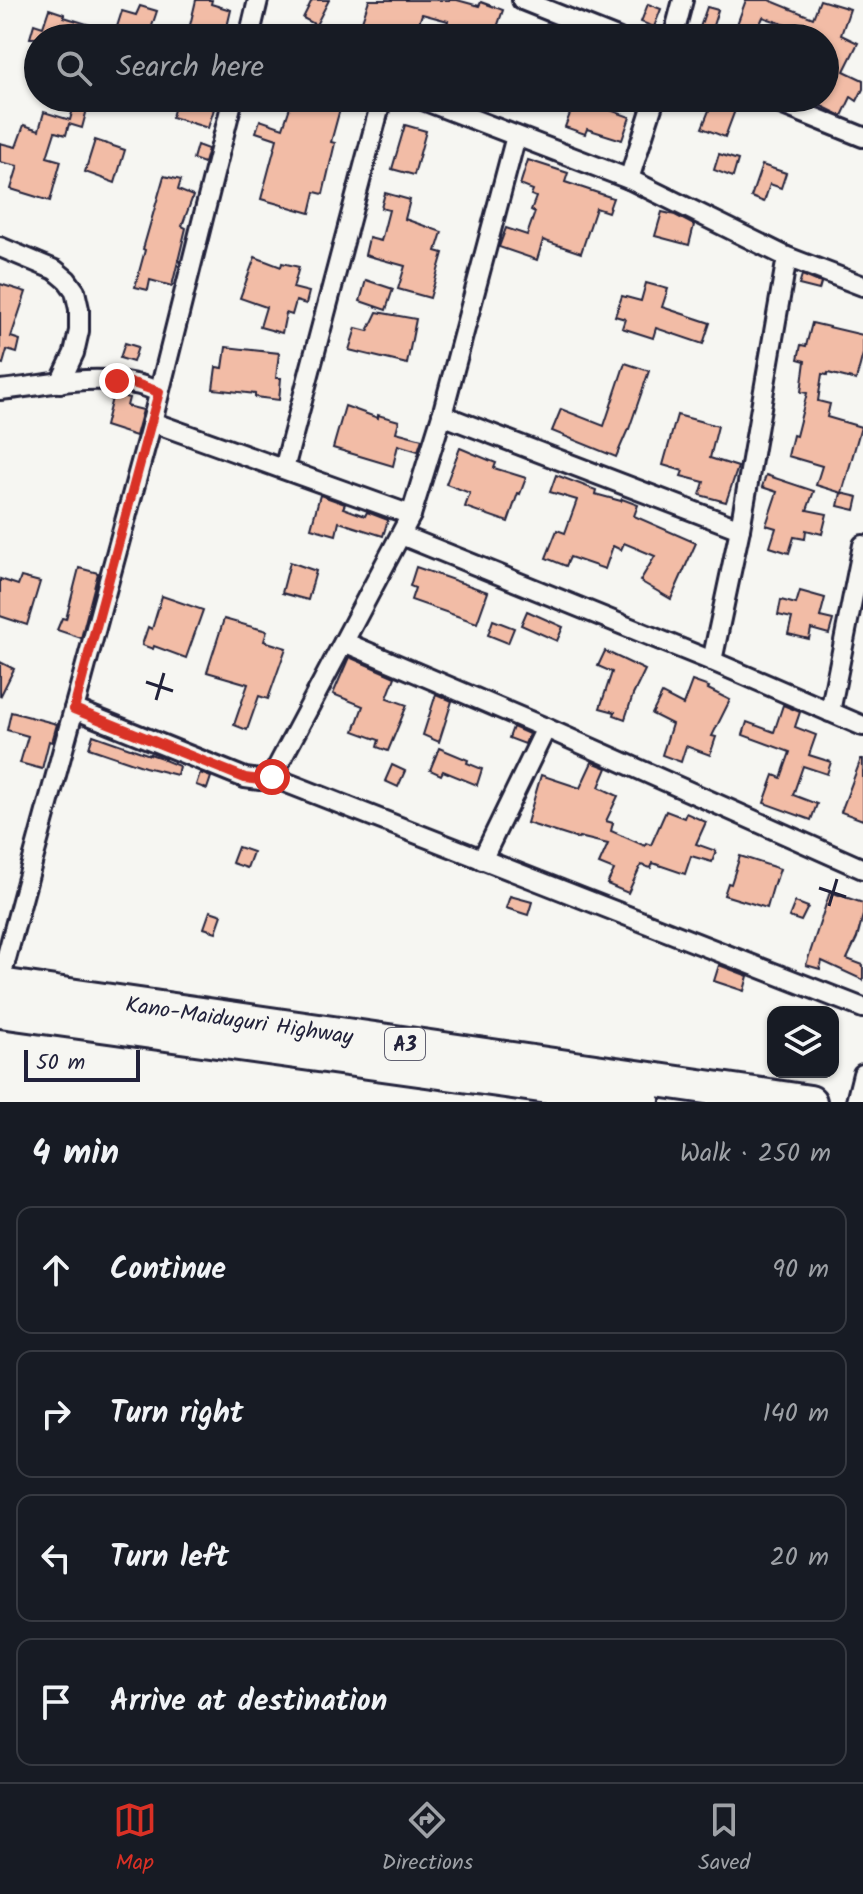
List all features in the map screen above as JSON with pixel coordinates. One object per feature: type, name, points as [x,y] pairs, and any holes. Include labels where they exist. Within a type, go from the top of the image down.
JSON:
[{"type":"highway","name":"Kano-Maiduguri Highway","points":[[0,983],[810,1102]]},
{"type":"highway","name":"Kano-Maiduguri Highway","points":[[0,1011],[655,1102]]},
{"type":"street","points":[[253,24],[258,0]]},
{"type":"street","points":[[522,0],[582,24]]},
{"type":"street","points":[[677,24],[683,0]]},
{"type":"street","points":[[0,983],[152,422],[229,112]]},
{"type":"street","points":[[284,469],[378,112]]},
{"type":"street","points":[[454,112],[629,179],[787,257],[863,286]]},
{"type":"street","points":[[629,179],[651,112]]},
{"type":"street","points":[[801,112],[863,137]]},
{"type":"street","points":[[272,777],[411,515],[442,415],[516,136]]},
{"type":"street","points":[[0,247],[55,270],[75,291],[79,331],[74,353],[60,383]]},
{"type":"street","points":[[712,661],[740,529],[787,257]]},
{"type":"street","points":[[0,390],[117,381],[159,392]]},
{"type":"street","points":[[442,415],[740,529]]},
{"type":"street","points":[[152,422],[411,515]]},
{"type":"street","points":[[401,535],[863,726]]},
{"type":"street","points":[[830,712],[863,545]]},
{"type":"street","points":[[344,642],[863,869]]},
{"type":"street","points":[[74,709],[245,778],[260,780],[272,777],[863,1008]]},
{"type":"street","points":[[482,860],[546,728]]},
{"type":"street","points":[[856,1102],[863,1074]]},
{"type":"building","points":[[196,0],[212,0],[211,4],[231,10],[228,24],[190,24]]},
{"type":"building","points":[[312,0],[329,0],[317,24],[303,18]]},
{"type":"building","points":[[369,0],[457,0],[479,6],[481,2],[503,10],[498,24],[447,24],[448,21],[422,14],[419,24],[371,24],[362,21]]},
{"type":"building","points":[[746,0],[769,0],[813,18],[820,0],[850,9],[841,35],[858,43],[844,71],[863,80],[863,89],[857,101],[851,97],[842,116],[834,112],[839,112],[839,24],[783,24],[763,17],[760,24],[737,24]]},
{"type":"building","points":[[648,4],[661,9],[655,24],[641,22]]},
{"type":"building","points":[[140,6],[157,11],[153,24],[118,24],[122,11],[136,15]]},
{"type":"building","points":[[707,7],[718,10],[714,24],[701,24]]},
{"type":"building","points":[[49,9],[87,24],[44,24]]},
{"type":"building","points":[[44,112],[70,120],[72,112],[86,112],[82,128],[69,124],[66,135],[55,132],[47,157],[61,161],[50,201],[11,189],[18,166],[0,162],[0,143],[16,147],[24,125],[39,130]]},
{"type":"building","points":[[173,112],[213,112],[208,128],[172,117]]},
{"type":"building","points":[[288,112],[339,112],[323,194],[315,192],[310,213],[261,199],[277,139],[256,132],[260,120],[283,128]]},
{"type":"building","points":[[571,112],[616,112],[630,117],[622,140],[587,129],[585,134],[565,127]]},
{"type":"building","points":[[708,112],[734,112],[725,137],[702,128]]},
{"type":"building","points":[[405,125],[426,131],[414,175],[392,169]]},
{"type":"building","points":[[95,140],[125,150],[115,183],[85,172]]},
{"type":"building","points":[[197,145],[208,149],[204,163],[193,159]]},
{"type":"building","points":[[719,154],[738,160],[733,177],[714,170]]},
{"type":"building","points":[[528,160],[568,173],[565,182],[613,198],[608,212],[596,208],[581,253],[543,240],[537,260],[499,247],[506,228],[527,235],[535,212],[531,210],[536,197],[531,195],[533,190],[520,185]]},
{"type":"building","points":[[762,165],[786,173],[781,188],[770,184],[764,202],[751,197]]},
{"type":"building","points":[[164,176],[181,180],[178,190],[193,196],[182,226],[186,228],[172,286],[150,280],[148,290],[135,287]]},
{"type":"building","points":[[385,193],[410,200],[405,219],[442,232],[436,251],[443,253],[430,298],[398,289],[405,266],[365,255],[369,238],[381,241],[389,210],[381,208]]},
{"type":"building","points":[[662,212],[694,225],[689,245],[655,236]]},
{"type":"building","points":[[255,257],[281,267],[282,263],[299,267],[293,288],[309,292],[306,304],[296,301],[292,315],[286,313],[282,333],[260,327],[266,307],[240,298]]},
{"type":"building","points":[[802,275],[821,283],[819,290],[799,285]]},
{"type":"building","points":[[366,280],[393,289],[386,310],[360,301]]},
{"type":"building","points":[[646,283],[668,289],[662,307],[710,323],[703,344],[656,328],[653,338],[622,328],[625,319],[615,316],[622,296],[641,301]]},
{"type":"building","points":[[0,284],[26,292],[11,337],[20,340],[17,353],[7,350],[3,364],[0,363]]},
{"type":"building","points":[[377,312],[416,319],[407,364],[349,350],[356,328],[368,331]]},
{"type":"building","points":[[812,323],[863,335],[863,354],[856,380],[822,374],[818,401],[830,404],[827,417],[861,427],[842,493],[816,485],[822,466],[788,456],[807,393],[801,392],[805,361],[798,359],[801,345],[806,346]]},
{"type":"building","points":[[125,343],[138,347],[133,362],[120,358]]},
{"type":"building","points":[[226,347],[279,353],[276,378],[281,378],[279,400],[213,389],[216,367],[223,368]]},
{"type":"building","points":[[625,363],[649,371],[616,457],[552,431],[561,409],[604,426]]},
{"type":"building","points":[[113,394],[129,398],[127,406],[143,410],[136,436],[105,426]]},
{"type":"building","points":[[345,406],[378,418],[378,415],[399,421],[396,432],[422,439],[418,451],[398,445],[393,466],[333,448]]},
{"type":"building","points":[[677,415],[718,426],[710,458],[738,467],[726,502],[700,495],[704,482],[681,476],[683,471],[663,465]]},
{"type":"building","points":[[460,448],[496,463],[494,468],[526,478],[508,522],[465,507],[470,493],[446,484]]},
{"type":"building","points":[[556,475],[596,490],[595,494],[638,505],[634,516],[696,543],[671,599],[640,581],[655,556],[624,543],[621,550],[613,546],[605,569],[570,557],[566,566],[546,558],[557,530],[565,533],[577,500],[550,492]]},
{"type":"building","points":[[766,475],[814,491],[807,510],[827,514],[822,534],[806,530],[805,539],[794,537],[789,553],[770,547],[776,528],[766,525],[777,492],[762,487]]},
{"type":"building","points":[[841,493],[858,497],[855,510],[838,506]]},
{"type":"building","points":[[320,495],[345,504],[343,508],[388,520],[383,536],[339,522],[336,535],[311,528]]},
{"type":"building","points":[[290,562],[316,571],[308,600],[282,593]]},
{"type":"building","points":[[416,567],[488,592],[477,623],[411,600],[415,588],[410,586]]},
{"type":"building","points":[[79,568],[98,573],[81,638],[57,630],[62,618],[66,619]]},
{"type":"building","points":[[21,577],[40,582],[27,625],[0,616],[0,579],[18,585]]},
{"type":"building","points":[[800,591],[825,598],[820,617],[833,620],[829,634],[811,629],[809,639],[788,634],[792,618],[778,615],[781,600],[796,604]]},
{"type":"building","points":[[162,596],[203,610],[186,658],[154,646],[153,649],[142,645],[148,627],[152,629]]},
{"type":"building","points":[[527,611],[563,627],[557,641],[521,625]]},
{"type":"building","points":[[224,619],[267,631],[264,641],[286,648],[268,699],[259,696],[247,730],[234,725],[248,684],[207,672]]},
{"type":"building","points":[[493,620],[514,628],[508,643],[488,635]]},
{"type":"building","points":[[605,651],[645,670],[625,719],[600,708],[612,672],[598,666]]},
{"type":"building","points":[[349,657],[395,677],[387,698],[407,705],[388,751],[377,747],[379,740],[354,731],[363,706],[333,694]]},
{"type":"building","points":[[0,662],[14,669],[0,697]]},
{"type":"building","points":[[692,681],[730,700],[712,736],[716,737],[710,755],[686,746],[681,762],[662,755],[672,724],[652,714],[662,694],[683,705]]},
{"type":"building","points":[[436,694],[452,701],[439,742],[423,735]]},
{"type":"building","points":[[783,705],[800,712],[795,727],[816,735],[809,755],[831,762],[827,774],[803,766],[793,795],[817,804],[811,820],[764,803],[774,775],[781,778],[790,752],[743,735],[747,722],[774,732]]},
{"type":"building","points":[[11,712],[57,724],[42,769],[20,763],[28,736],[7,730]]},
{"type":"building","points":[[513,727],[529,734],[525,744],[509,738]]},
{"type":"building","points":[[93,735],[165,759],[179,766],[177,775],[89,748]]},
{"type":"building","points":[[439,748],[482,769],[477,785],[443,771],[441,775],[430,770]]},
{"type":"building","points":[[863,759],[863,820],[841,812]]},
{"type":"building","points":[[592,762],[607,768],[599,787],[618,796],[606,821],[613,823],[611,831],[645,846],[646,843],[651,845],[666,811],[684,818],[686,813],[706,822],[696,844],[716,851],[712,862],[691,856],[685,874],[653,863],[651,868],[641,865],[628,893],[607,884],[614,870],[599,864],[608,844],[578,839],[527,823],[541,775],[580,788]]},
{"type":"building","points":[[392,765],[405,771],[398,787],[385,781]]},
{"type":"building","points":[[200,773],[211,777],[207,789],[196,785]]},
{"type":"building","points":[[238,847],[253,852],[247,868],[232,863]]},
{"type":"building","points":[[740,856],[780,869],[767,908],[724,895]]},
{"type":"building","points":[[830,892],[863,903],[857,938],[847,959],[863,965],[863,980],[822,961],[820,969],[806,965]]},
{"type":"building","points":[[510,896],[532,902],[528,915],[506,908]]},
{"type":"building","points":[[795,902],[808,907],[801,921],[789,917]]},
{"type":"building","points":[[210,911],[222,915],[216,932],[204,928]]},
{"type":"building","points":[[719,965],[748,976],[744,991],[714,981]]},
{"type":"route","points":[[117,381],[159,392],[74,709],[245,778],[260,780],[272,777]]}]
